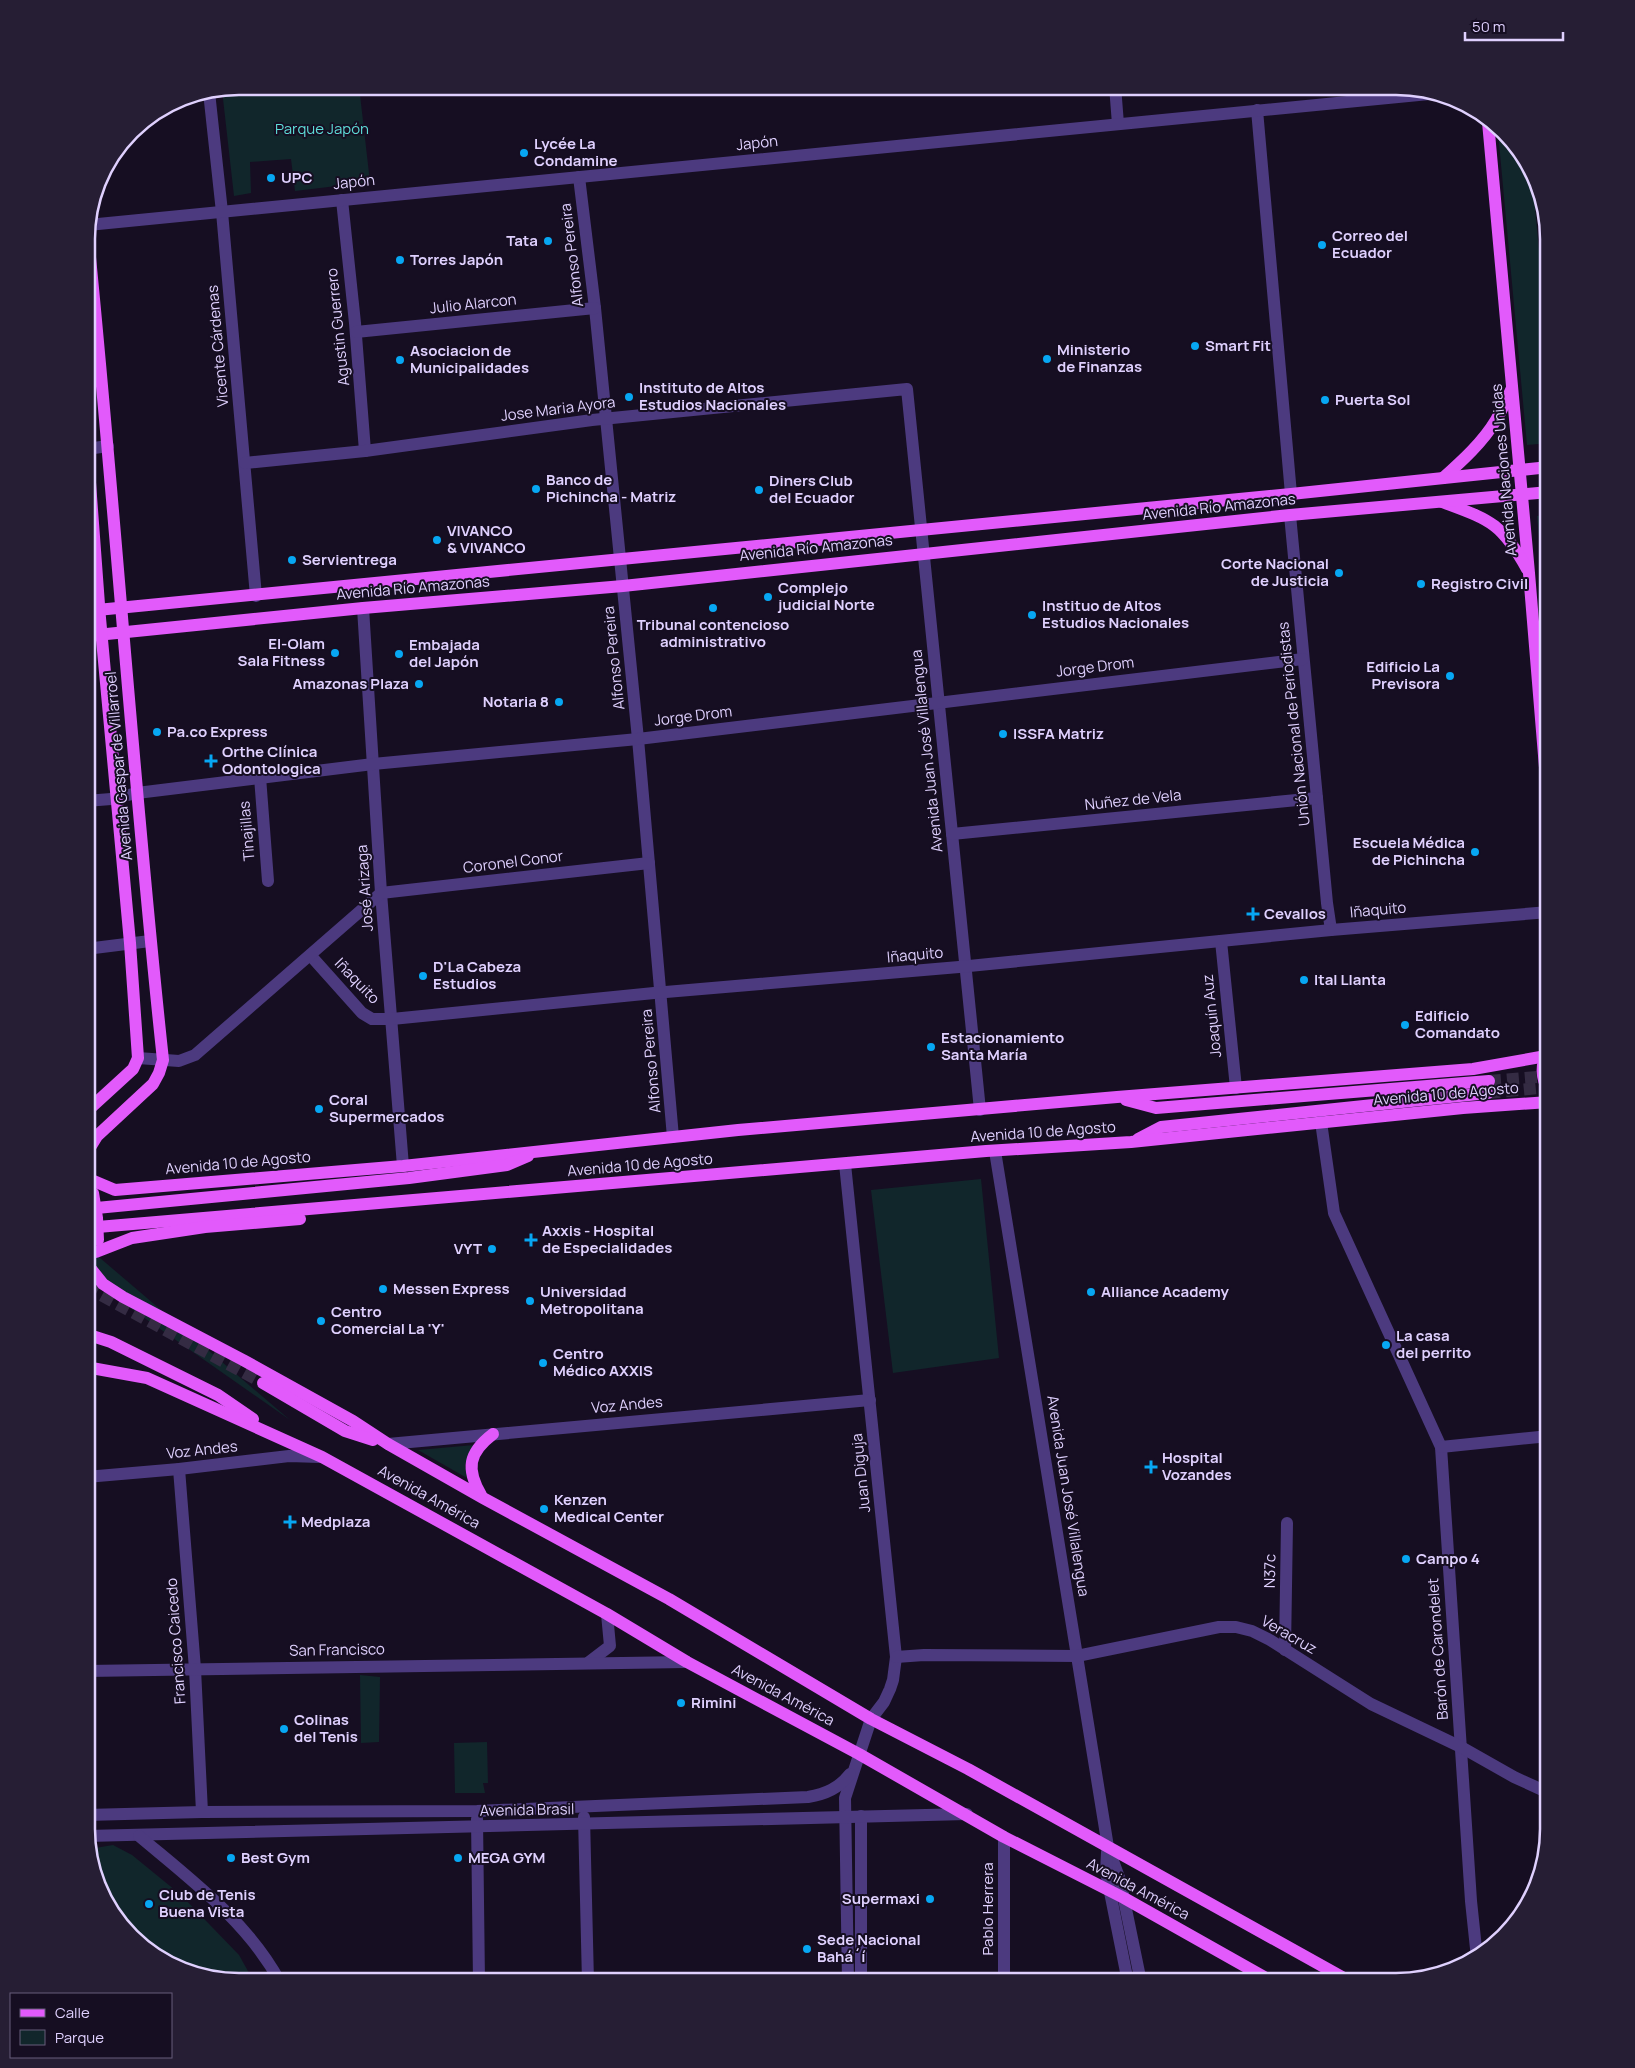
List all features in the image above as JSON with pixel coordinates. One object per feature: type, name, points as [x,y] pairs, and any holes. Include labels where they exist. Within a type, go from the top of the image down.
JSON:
[{"type":"main road","name":"Avenida Naciones Unidas","points":[[1489,129],[1540,686]]},
{"type":"main road","name":"Avenida Gaspar de Villarroel","points":[[95,303],[150,941],[163,1060],[153,1084],[95,1139]]},
{"type":"main road","points":[[1442,478],[1460,463],[1496,421],[1512,388]]},
{"type":"main road","name":"Avenida Río Amazonas","points":[[95,610],[1291,494],[1540,468]]},
{"type":"main road","name":"Avenida Río Amazonas","points":[[95,635],[363,608],[623,586],[1437,501],[1540,493]]},
{"type":"main road","points":[[1437,501],[1477,515],[1493,523],[1513,544],[1529,573]]},
{"type":"main road","name":"Avenida Gaspar de Villarroel","points":[[95,548],[118,798],[138,1058]]},
{"type":"main road","name":"Avenida 10 de Agosto","points":[[95,1181],[114,1190],[403,1166],[673,1137],[1117,1097],[1473,1069],[1540,1055]]},
{"type":"main road","points":[[95,1104],[133,1069],[138,1058]]},
{"type":"main road","points":[[1117,1097],[1156,1108],[1489,1087],[1161,1127],[1131,1142]]},
{"type":"main road","name":"Avenida 10 de Agosto","points":[[95,1227],[995,1151],[1131,1142],[1463,1108],[1540,1103]]},
{"type":"main road","name":"Avenida 10 de Agosto","points":[[95,1208],[419,1177],[507,1165],[542,1150]]},
{"type":"main road","name":"Avenida 10 de Agosto","points":[[97,1246],[132,1238],[205,1227],[500,1202],[540,1190]]},
{"type":"main road","name":"Avenida 10 de Agosto","points":[[95,1206],[97,1218],[97,1246],[95,1253]]},
{"type":"main road","name":"Avenida América","points":[[95,1277],[123,1297],[243,1360],[353,1421],[388,1444],[483,1498],[669,1599],[871,1719],[968,1769],[1334,1973]]},
{"type":"main road","name":"Avenida América","points":[[95,1337],[111,1342],[218,1395],[277,1437]]},
{"type":"main road","name":"Avenida América","points":[[95,1369],[147,1378],[322,1457],[607,1614],[687,1662],[859,1754],[1004,1837],[1124,1898],[1257,1973]]},
{"type":"main road","name":"Avenida América","points":[[263,1383],[345,1431],[388,1444]]},
{"type":"main road","points":[[483,1498],[473,1481],[471,1464],[478,1447],[494,1434]]},
{"type":"street","points":[[1116,95],[1118,124]]},
{"type":"street","name":"Japón","points":[[96,225],[1410,96]]},
{"type":"street","name":"Vicente Cárdenas","points":[[210,98],[222,212],[256,596]]},
{"type":"street","points":[[1257,110],[1291,494]]},
{"type":"street","name":"Alfonso Pereira","points":[[580,177],[638,739],[662,993],[673,1137]]},
{"type":"street","name":"Agustin Guerrero","points":[[342,200],[356,332],[365,451]]},
{"type":"street","name":"Julio Alarcon","points":[[356,332],[595,308]]},
{"type":"street","name":"Jose Maria Ayora","points":[[245,463],[365,451],[606,419],[906,389]]},
{"type":"street","name":"Avenida Juan José Villalengua","points":[[906,389],[980,1110]]},
{"type":"street","points":[[95,448],[108,446]]},
{"type":"street","name":"Unión Nacional de Periodistas","points":[[1290,516],[1331,930]]},
{"type":"street","name":"José Arizaga","points":[[363,608],[381,893],[403,1166]]},
{"type":"street","name":"Jorge Drom","points":[[95,800],[260,777],[373,764],[638,739],[1303,659]]},
{"type":"street","name":"Tinajillas","points":[[260,777],[268,881]]},
{"type":"street","name":"Nuñez de Vela","points":[[952,834],[1317,798]]},
{"type":"street","name":"Coronel Conor","points":[[381,893],[649,862]]},
{"type":"street","points":[[138,1058],[180,1061],[195,1055],[311,956],[381,893]]},
{"type":"street","name":"Iñaquito","points":[[311,956],[362,1012],[372,1019],[965,966],[1331,930],[1540,913]]},
{"type":"street","points":[[95,948],[150,941]]},
{"type":"street","name":"Joaquín Auz","points":[[1221,941],[1236,1088]]},
{"type":"street","name":"Barón de Carondelet","points":[[1322,1122],[1334,1213],[1441,1447],[1471,1901],[1476,1949]]},
{"type":"street","name":"Avenida Juan José Villalengua","points":[[995,1151],[1108,1847],[1124,1898],[1139,1973]]},
{"type":"street","name":"Juan Diguja","points":[[846,1164],[896,1657],[890,1689],[884,1702],[871,1719],[845,1798],[848,1973]]},
{"type":"street","name":"Voz Andes","points":[[388,1444],[870,1400]]},
{"type":"street","points":[[1441,1447],[1540,1437]]},
{"type":"street","name":"Voz Andes","points":[[95,1476],[290,1456],[322,1457]]},
{"type":"street","name":"Francisco Caicedo","points":[[179,1469],[195,1669],[202,1812]]},
{"type":"street","name":"N37c","points":[[1285,1650],[1287,1524]]},
{"type":"street","points":[[589,1662],[610,1646],[607,1614]]},
{"type":"street","name":"Veracruz","points":[[896,1657],[924,1655],[1077,1656],[1219,1627],[1236,1627],[1252,1631],[1370,1704],[1461,1747],[1514,1777],[1540,1789]]},
{"type":"street","name":"San Francisco","points":[[95,1671],[687,1662]]},
{"type":"street","name":"Avenida Brasil","points":[[95,1815],[477,1810],[808,1797],[836,1788],[853,1770]]},
{"type":"street","points":[[583,1806],[588,1973]]},
{"type":"street","points":[[477,1810],[479,1973]]},
{"type":"street","points":[[143,1814],[140,1836],[221,1906],[256,1947],[274,1973]]},
{"type":"street","name":"Avenida Brasil","points":[[95,1836],[966,1814]]},
{"type":"street","points":[[861,1816],[861,1973]]},
{"type":"street","name":"Pablo Herrera","points":[[1004,1837],[1004,1973]]},
{"type":"street","name":"Avenida Juan José Villalengua","points":[[1108,1847],[1106,1863],[1110,1891],[1126,1973]]},
{"type":"green space","name":"Parque Japón","points":[[360,95],[370,182],[295,191],[291,159],[250,162],[251,193],[234,196],[223,96]]},
{"type":"green space","points":[[1499,139],[1516,159],[1525,176],[1534,202],[1540,262],[1540,444],[1527,445]]},
{"type":"green space","points":[[1537,516],[1540,516],[1540,549]]},
{"type":"green space","points":[[981,1179],[999,1358],[893,1373],[871,1190]]},
{"type":"green space","points":[[95,1254],[290,1420],[95,1283]]},
{"type":"green space","points":[[474,1445],[465,1465],[467,1478],[418,1450]]},
{"type":"green space","points":[[360,1675],[380,1677],[379,1742],[361,1743]]},
{"type":"green space","points":[[487,1742],[488,1783],[483,1783],[485,1793],[455,1793],[454,1743]]},
{"type":"green space","name":"Club de Tenis Buena Vista","points":[[113,1845],[132,1855],[181,1895],[239,1955],[249,1973],[221,1972],[184,1962],[167,1954],[144,1937],[131,1924],[114,1901],[106,1884],[96,1848]]},
{"type":"tunnel","points":[[1489,1081],[1540,1077]]},
{"type":"tunnel","points":[[1488,1093],[1540,1088]]},
{"type":"tunnel","points":[[95,1292],[263,1383]]},
{"type":"place","name":"Lycée La Condamine","points":[[524,153]]},
{"type":"place","name":"UPC","points":[[271,178]]},
{"type":"place","name":"Tata","points":[[548,241]]},
{"type":"place","name":"Correo del Ecuador","points":[[1322,245]]},
{"type":"place","name":"Torres Japón","points":[[400,260]]},
{"type":"place","name":"Smart Fit","points":[[1195,346]]},
{"type":"place","name":"Ministerio de Finanzas","points":[[1047,359]]},
{"type":"place","name":"Asociacion de Municipalidades","points":[[400,360]]},
{"type":"place","name":"Instituto de Altos Estudios Nacionales","points":[[629,397]]},
{"type":"place","name":"Puerta Sol","points":[[1325,400]]},
{"type":"place","name":"Banco de Pichincha - Matriz","points":[[536,489]]},
{"type":"place","name":"Diners Club del Ecuador","points":[[759,490]]},
{"type":"place","name":"VIVANCO & VIVANCO","points":[[437,540]]},
{"type":"place","name":"Servientrega","points":[[292,560]]},
{"type":"place","name":"Corte Nacional de Justicia","points":[[1339,573]]},
{"type":"place","name":"Registro Civil","points":[[1421,584]]},
{"type":"place","name":"Complejo judicial Norte","points":[[768,597]]},
{"type":"place","name":"Tribunal contencioso administrativo","points":[[713,608]]},
{"type":"place","name":"Instituo de Altos Estudios Nacionales","points":[[1032,615]]},
{"type":"place","name":"El-Olam Sala Fitness","points":[[335,653]]},
{"type":"place","name":"Embajada del Japón","points":[[399,654]]},
{"type":"place","name":"Edificio La Previsora","points":[[1450,676]]},
{"type":"place","name":"Amazonas Plaza","points":[[419,684]]},
{"type":"place","name":"Notaria 8","points":[[559,702]]},
{"type":"place","name":"Pa.co Express","points":[[157,732]]},
{"type":"place","name":"ISSFA Matriz","points":[[1003,734]]},
{"type":"place","name":"Orthe Clínica Odontologica","points":[[211,761]]},
{"type":"place","name":"Escuela Médica de Pichincha","points":[[1475,852]]},
{"type":"place","name":"Cevallos","points":[[1253,914]]},
{"type":"place","name":"D'La Cabeza Estudios","points":[[423,976]]},
{"type":"place","name":"Ital Llanta","points":[[1304,980]]},
{"type":"place","name":"Edificio Comandato","points":[[1405,1025]]},
{"type":"place","name":"Estacionamiento Santa María","points":[[931,1047]]},
{"type":"place","name":"Coral Supermercados","points":[[319,1109]]},
{"type":"place","name":"Axxis - Hospital de Especialidades","points":[[531,1240]]},
{"type":"place","name":"VYT","points":[[492,1249]]},
{"type":"place","name":"Messen Express","points":[[383,1289]]},
{"type":"place","name":"Alliance Academy","points":[[1091,1292]]},
{"type":"place","name":"Universidad Metropolitana","points":[[530,1301]]},
{"type":"place","name":"Centro Comercial La 'Y'","points":[[321,1321]]},
{"type":"place","name":"La casa del perrito","points":[[1386,1345]]},
{"type":"place","name":"Centro Médico AXXIS","points":[[543,1363]]},
{"type":"place","name":"Hospital Vozandes","points":[[1151,1467]]},
{"type":"place","name":"Kenzen Medical Center","points":[[544,1509]]},
{"type":"place","name":"Medplaza","points":[[290,1522]]},
{"type":"place","name":"Campo 4","points":[[1406,1559]]},
{"type":"place","name":"Rimini","points":[[681,1703]]},
{"type":"place","name":"Colinas del Tenis","points":[[284,1729]]},
{"type":"place","name":"Best Gym","points":[[231,1858]]},
{"type":"place","name":"MEGA GYM","points":[[458,1858]]},
{"type":"place","name":"Supermaxi","points":[[930,1899]]},
{"type":"place","name":"Club de Tenis Buena Vista","points":[[149,1904]]},
{"type":"place","name":"Sede Nacional Bahá´í","points":[[807,1949]]}]
